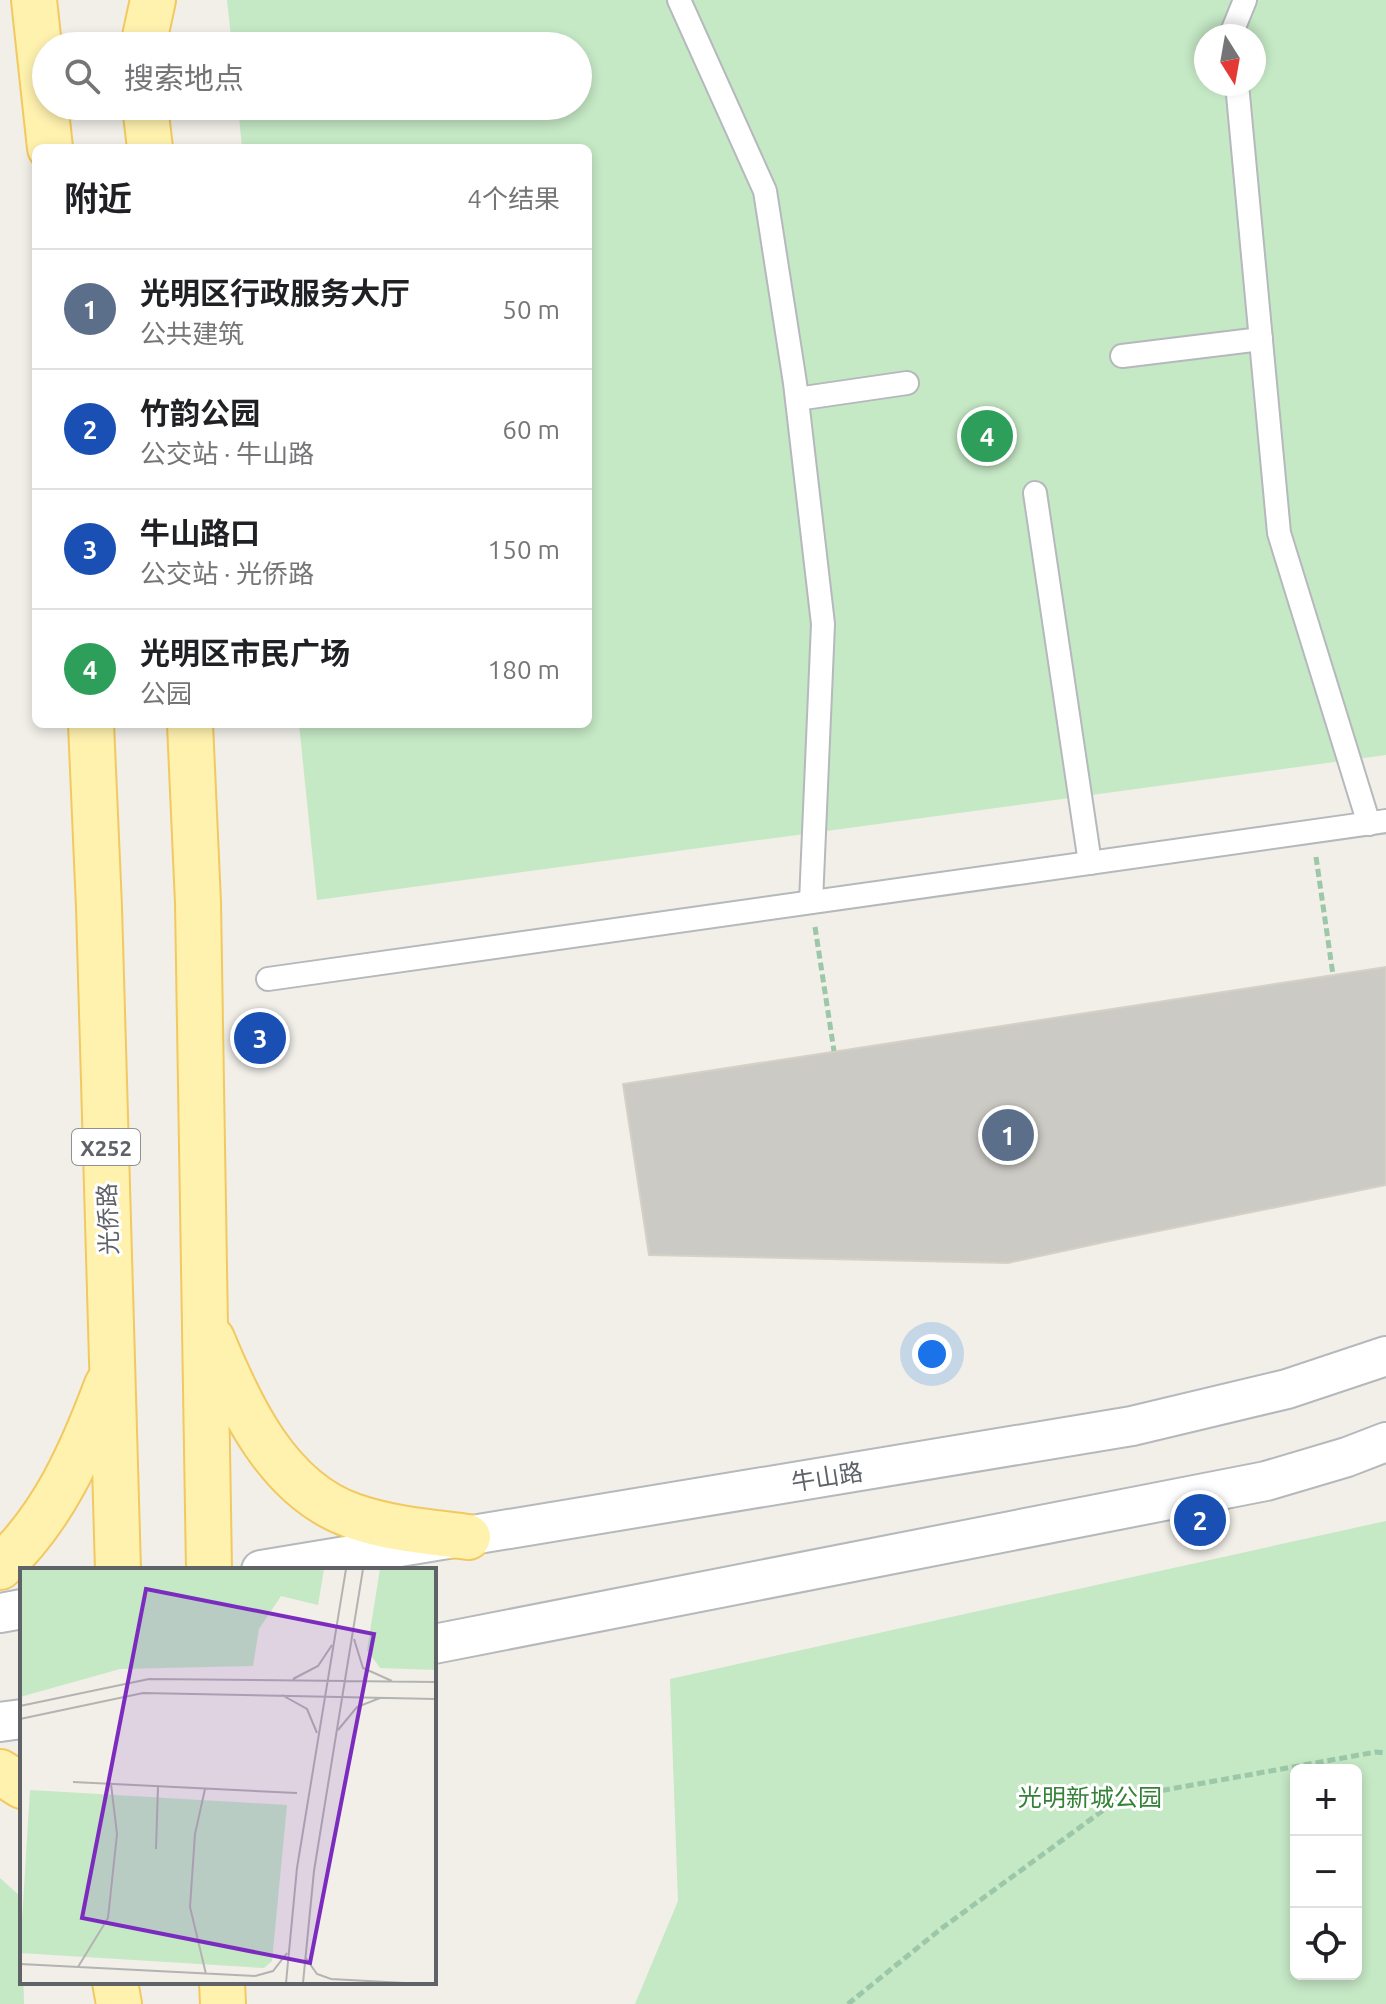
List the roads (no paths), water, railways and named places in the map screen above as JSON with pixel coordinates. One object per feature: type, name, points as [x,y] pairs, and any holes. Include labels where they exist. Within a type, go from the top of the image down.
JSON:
[{"type":"main road","points":[[34,0],[37,32]]},
{"type":"main road","points":[[132,0],[138,32]]},
{"type":"main road","points":[[144,32],[153,0]]},
{"type":"main road","points":[[47,120],[50,144]]},
{"type":"main road","points":[[147,120],[150,144]]},
{"type":"main road","name":"光侨路","points":[[91,728],[118,1568]]},
{"type":"main road","points":[[190,728],[198,903],[209,1568]]},
{"type":"main road","points":[[205,1324],[223,1367],[260,1436],[305,1488],[327,1504],[352,1516],[410,1530],[468,1537]]},
{"type":"main road","points":[[0,1567],[44,1517],[63,1486],[112,1372]]},
{"type":"main road","points":[[0,1772],[20,1785]]},
{"type":"main road","points":[[115,1984],[119,2004]]},
{"type":"main road","points":[[128,1984],[129,2004]]},
{"type":"main road","points":[[222,1984],[223,2004]]},
{"type":"street","points":[[679,0],[765,191],[797,399],[823,624],[811,902]]},
{"type":"street","points":[[1235,24],[1245,0]]},
{"type":"street","points":[[268,979],[1378,822],[1279,533],[1238,96]]},
{"type":"street","points":[[1122,356],[1261,339]]},
{"type":"street","points":[[797,399],[907,383]]},
{"type":"street","points":[[1035,493],[1090,863]]},
{"type":"street","name":"牛山路","points":[[274,1568],[1132,1426],[1287,1389],[1386,1356]]},
{"type":"street","points":[[436,1644],[1266,1481],[1386,1442]]},
{"type":"street","points":[[0,1613],[20,1609]]},
{"type":"street","points":[[0,1722],[20,1719]]},
{"type":"place","name":"光明区市民广场","points":[[987,436]]},
{"type":"place","name":"牛山路口","points":[[260,1038]]},
{"type":"place","name":"光明区行政服务大厅","points":[[1008,1135]]},
{"type":"place","name":"竹韵公园","points":[[1200,1520]]},
{"type":"park label","name":"光明新城公园","points":[[1090,1797]]}]
